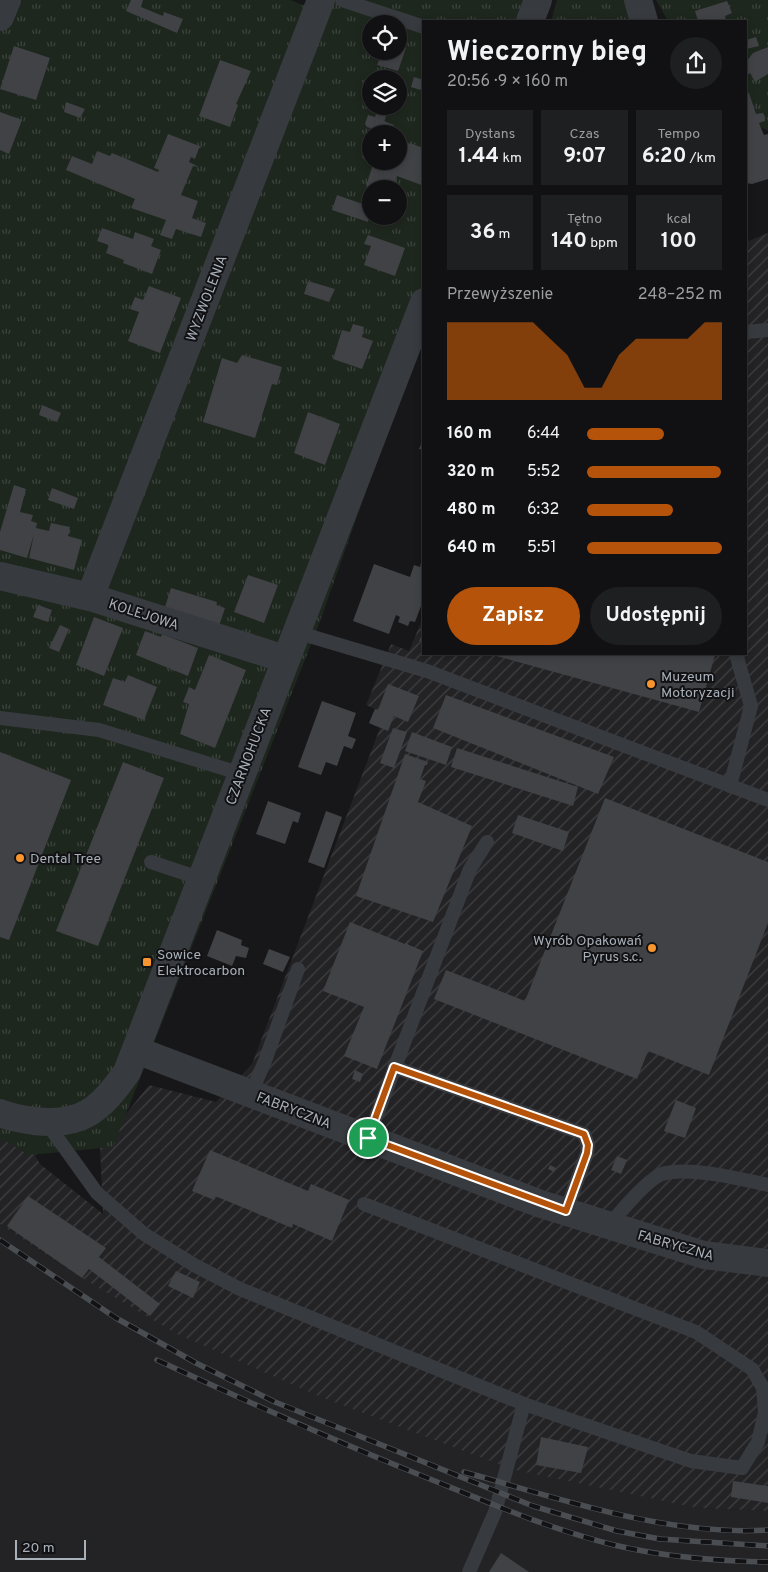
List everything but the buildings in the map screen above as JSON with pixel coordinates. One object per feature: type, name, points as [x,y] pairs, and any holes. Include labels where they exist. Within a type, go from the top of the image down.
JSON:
[{"type":"street","points":[[0,17],[7,0]]},
{"type":"street","name":"WYZWOLENIA","points":[[90,597],[321,0]]},
{"type":"street","points":[[530,20],[538,0]]},
{"type":"street","points":[[638,0],[644,20]]},
{"type":"street","name":"CZARNOHUCKA","points":[[0,1114],[46,1122],[64,1122],[83,1117],[110,1096],[127,1072],[422,307]]},
{"type":"street","name":"KOLEJOWA","points":[[0,576],[90,597],[285,659]]},
{"type":"street","name":"FABRYCZNA","points":[[136,1050],[566,1211],[704,1255],[768,1263]]},
{"type":"lane","points":[[342,0],[422,26]]},
{"type":"lane","points":[[747,332],[768,330]]},
{"type":"lane","points":[[296,632],[427,671],[768,800]]},
{"type":"lane","points":[[730,786],[751,706],[736,655]]},
{"type":"lane","points":[[0,718],[99,730],[242,774]]},
{"type":"lane","points":[[368,1138],[470,869],[487,842]]},
{"type":"lane","points":[[151,862],[202,878]]},
{"type":"lane","points":[[251,1093],[265,1061],[298,969]]},
{"type":"lane","points":[[394,1067],[584,1134],[588,1145],[587,1153],[566,1211]]},
{"type":"lane","points":[[46,1122],[97,1193],[144,1234],[194,1265],[240,1289],[524,1404],[691,1461],[742,1468],[758,1442],[765,1412],[763,1388],[752,1369],[696,1332],[364,1204]]},
{"type":"lane","points":[[610,1225],[632,1199],[661,1174],[695,1172],[729,1176],[768,1186]]},
{"type":"lane","points":[[469,1572],[495,1512],[524,1404]]},
{"type":"shaded area","points":[[768,233],[768,1511],[697,1508],[511,1469],[321,1397],[177,1334],[82,1278],[0,1224],[0,579],[27,1141],[40,1164],[103,1214],[100,1147],[149,1085],[216,1102],[252,1064],[380,728],[369,723],[375,709],[366,705],[391,644],[409,651],[422,620],[422,655],[747,655],[747,242]]},
{"type":"shaded area","points":[[0,1224],[76,1274],[697,1508],[768,1511],[768,1572],[0,1572]]},
{"type":"green space","points":[[0,0],[290,0],[325,14],[330,0],[551,0],[543,20],[422,20],[422,334],[319,624],[113,1147],[29,1155],[0,1138]]},
{"type":"green space","points":[[557,0],[626,0],[631,20],[551,20]]},
{"type":"green space","points":[[656,0],[768,0],[768,131],[747,119],[747,20],[667,20]]},
{"type":"railway","points":[[0,1240],[116,1318],[196,1363],[275,1402],[533,1506],[617,1531],[660,1539],[768,1546]]},
{"type":"railway","points":[[157,1360],[357,1449],[495,1505],[590,1539],[652,1553],[729,1561],[768,1562]]},
{"type":"railway","points":[[464,1472],[576,1504],[652,1521],[729,1530],[768,1530]]},
{"type":"place","name":"Muzeum Motoryzacji","points":[[651,684]]},
{"type":"place","name":"Dental Tree","points":[[20,858]]},
{"type":"place","name":"Wyrób Opakowań Pyrus s.c.","points":[[652,948]]},
{"type":"place","name":"Sowice Elektrocarbon","points":[[147,962]]},
{"type":"route","points":[[394,1067],[420,1078],[571,1127],[584,1134],[588,1145],[587,1153],[566,1211],[542,1204],[368,1138],[394,1067]]}]
